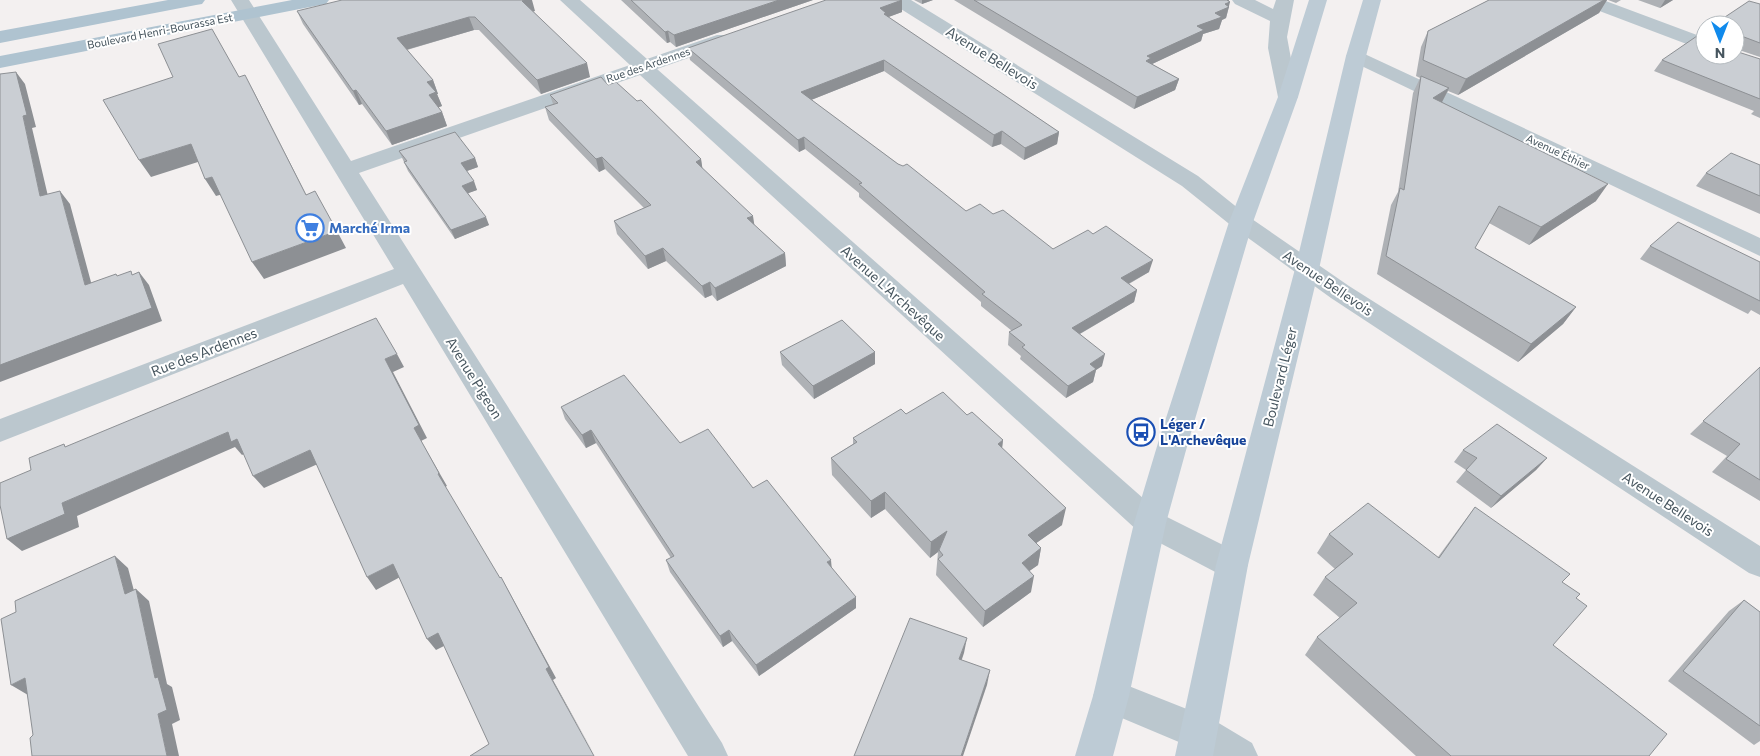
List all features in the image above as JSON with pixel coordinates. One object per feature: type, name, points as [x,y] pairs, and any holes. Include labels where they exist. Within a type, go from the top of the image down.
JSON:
[{"type":"main road","name":"Boulevard Henri-Bourassa Est","points":[[0,37],[196,0]]},
{"type":"main road","name":"Boulevard Henri-Bourassa Est","points":[[0,62],[244,7],[320,0]]},
{"type":"main road","points":[[1094,756],[1112,696],[1150,523],[1241,222],[1288,97],[1318,0]]},
{"type":"main road","name":"Boulevard Léger","points":[[1197,744],[1232,565],[1306,269],[1356,56],[1372,0]]},
{"type":"street","name":"Avenue L'Archevêque","points":[[569,0],[642,68],[1150,523],[1232,565]]},
{"type":"street","name":"Avenue Bellevois","points":[[900,0],[1190,181],[1241,222],[1306,269],[1760,563]]},
{"type":"street","points":[[1241,0],[1281,9],[1275,36],[1288,97]]},
{"type":"street","points":[[1587,0],[1695,41]]},
{"type":"street","name":"Avenue Pigeon","points":[[244,7],[347,170],[408,273],[709,756]]},
{"type":"street","name":"Rue des Ardennes","points":[[347,170],[743,32]]},
{"type":"street","name":"Avenue Éthier","points":[[1356,56],[1760,248]]},
{"type":"street","name":"Rue des Ardennes","points":[[0,431],[408,273]]},
{"type":"street","points":[[1112,696],[1197,744],[1239,756]]},
{"type":"building","points":[[342,0],[524,0],[522,1],[587,63],[537,80],[475,17],[469,17],[397,38],[433,80],[427,82],[436,92],[429,95],[442,112],[386,131],[356,90],[353,91],[297,11]]},
{"type":"building","points":[[631,0],[779,0],[674,35],[668,31],[665,32]]},
{"type":"building","points":[[826,0],[902,0],[880,8],[886,13],[884,14],[1059,132],[1025,148],[1002,131],[994,135],[884,60],[801,92],[898,164],[903,166],[907,164],[966,211],[980,204],[993,214],[1003,210],[1053,249],[1088,230],[1093,234],[1106,226],[1153,260],[1121,278],[1137,290],[1072,328],[1105,354],[1090,364],[1096,369],[1068,386],[1022,347],[1025,345],[1009,332],[1022,325],[982,294],[985,292],[859,184],[862,183],[804,137],[798,140],[688,48]]},
{"type":"building","points":[[974,0],[1227,0],[1230,2],[1225,4],[1229,7],[1215,13],[1222,17],[1197,26],[1204,30],[1147,56],[1151,58],[1146,61],[1179,79],[1137,97]]},
{"type":"building","points":[[1489,0],[1604,0],[1466,79],[1423,60],[1428,31]]},
{"type":"building","points":[[1749,1],[1760,4],[1760,43],[1745,37],[1745,15],[1728,15]]},
{"type":"building","points":[[212,29],[239,77],[245,75],[306,195],[315,191],[337,231],[252,262],[212,177],[205,179],[191,144],[139,160],[103,100],[173,77],[158,44]]},
{"type":"building","points":[[1695,37],[1695,65],[1745,65],[1745,54],[1760,59],[1760,99],[1662,60]]},
{"type":"building","points":[[16,72],[27,115],[23,116],[40,196],[60,191],[85,285],[116,274],[117,276],[131,271],[132,275],[139,272],[152,308],[0,365],[0,74]]},
{"type":"building","points":[[1421,76],[1449,88],[1433,98],[1608,184],[1541,227],[1499,206],[1475,248],[1576,307],[1531,344],[1386,256],[1400,188],[1404,190]]},
{"type":"building","points":[[601,77],[608,85],[616,82],[637,101],[641,100],[701,159],[696,162],[753,216],[747,218],[785,253],[715,288],[710,282],[702,286],[663,248],[645,256],[614,221],[651,205],[602,157],[596,159],[545,107],[558,103],[550,95]]},
{"type":"building","points":[[455,132],[475,158],[461,163],[474,181],[462,186],[486,217],[451,230],[404,162],[407,161],[399,151]]},
{"type":"building","points":[[1731,153],[1760,165],[1760,196],[1706,173]]},
{"type":"building","points":[[1678,222],[1760,262],[1760,301],[1650,246]]},
{"type":"building","points":[[376,318],[397,354],[385,359],[419,425],[414,428],[438,474],[501,577],[549,667],[546,669],[594,756],[470,756],[489,744],[438,633],[427,639],[393,564],[367,577],[310,450],[253,476],[237,439],[231,442],[228,432],[62,503],[65,514],[7,539],[0,505],[0,483],[31,470],[29,458],[64,444],[65,447]]},
{"type":"building","points":[[842,320],[875,352],[813,386],[780,352]]},
{"type":"building","points":[[1760,367],[1760,480],[1726,459],[1740,444],[1703,421]]},
{"type":"building","points":[[624,375],[680,443],[708,429],[753,488],[767,480],[831,560],[827,562],[856,597],[756,665],[729,630],[720,636],[666,560],[674,556],[591,430],[582,435],[561,407]]},
{"type":"building","points":[[943,392],[967,415],[972,412],[1003,440],[998,444],[1066,508],[1028,535],[1041,548],[1022,563],[1034,576],[985,611],[938,559],[943,555],[939,550],[947,531],[931,542],[885,492],[871,501],[831,458],[857,442],[853,438],[901,409],[906,414]]},
{"type":"building","points":[[1497,424],[1547,458],[1501,496],[1466,470],[1477,458],[1463,450]]},
{"type":"building","points":[[1368,503],[1439,558],[1475,507],[1570,574],[1562,582],[1580,594],[1576,598],[1587,606],[1553,645],[1667,734],[1649,756],[1451,756],[1317,637],[1357,603],[1325,577],[1353,554],[1329,534]]},
{"type":"building","points":[[115,556],[125,594],[136,589],[155,678],[158,677],[167,710],[158,714],[167,756],[32,756],[30,738],[33,735],[25,678],[11,685],[1,619],[16,612],[15,601]]},
{"type":"building","points":[[1744,600],[1760,612],[1760,726],[1683,671]]},
{"type":"building","points":[[910,618],[967,638],[959,659],[990,670],[961,756],[854,756]]},
{"type":"place","name":"Marché Irma","points":[[310,228]]},
{"type":"place","name":"Léger / L'Archevêque","points":[[1141,432]]}]
